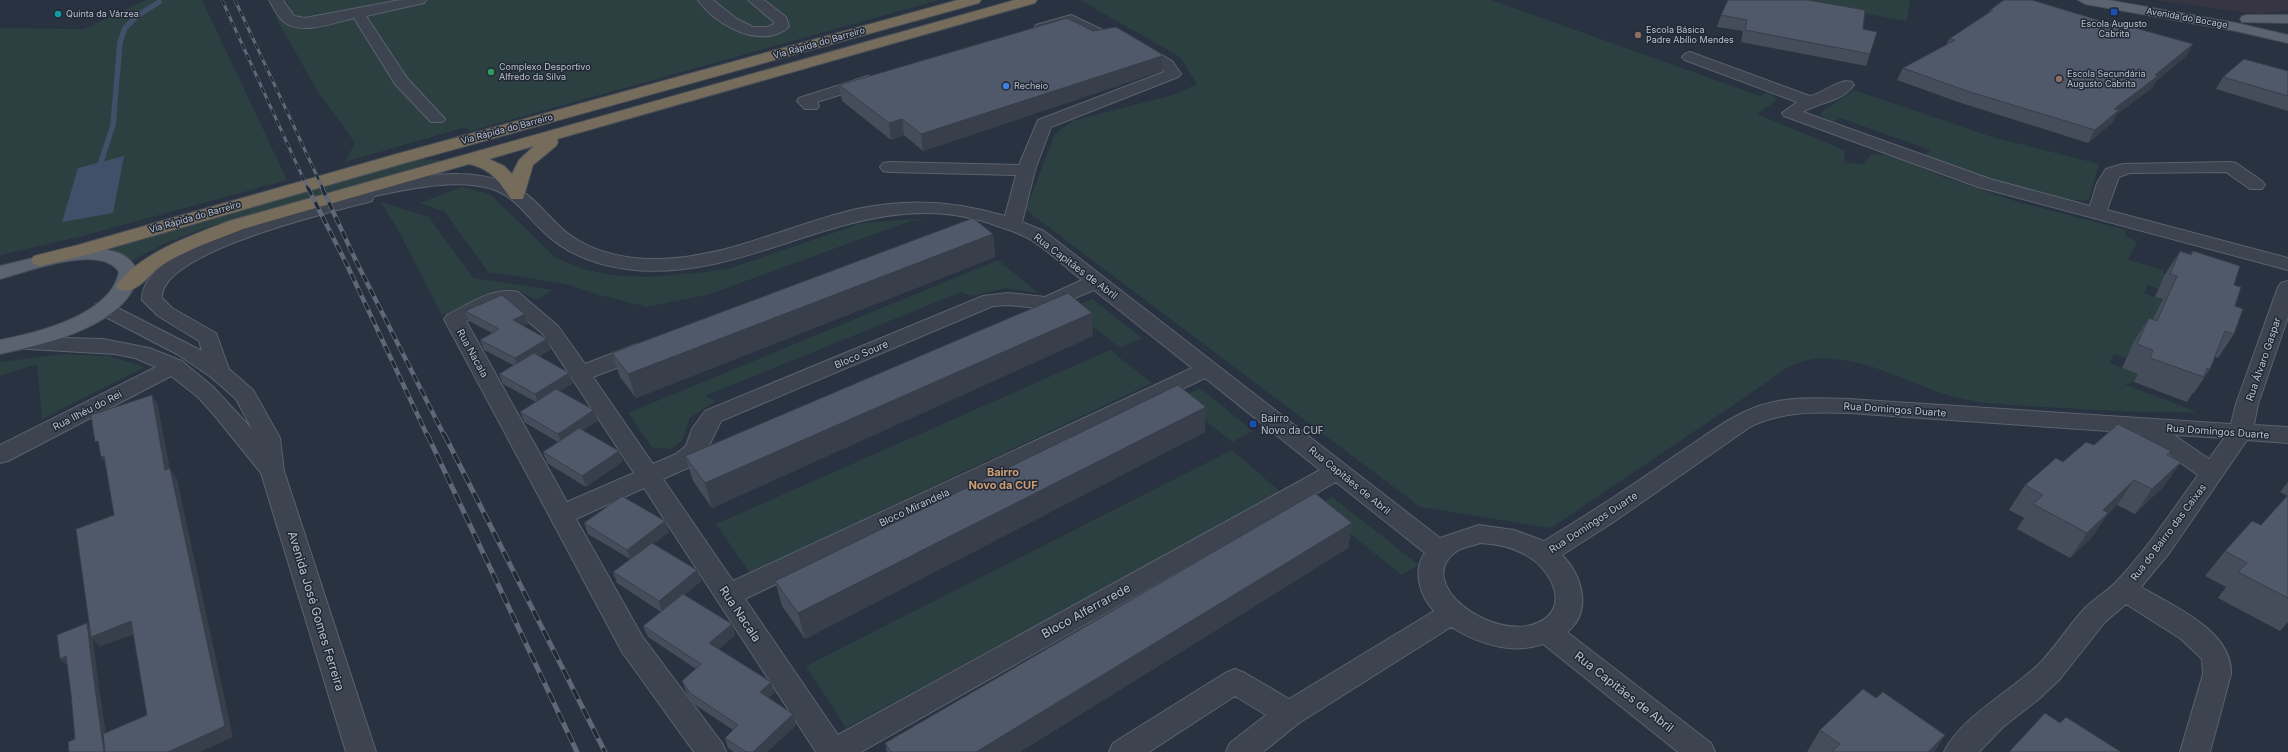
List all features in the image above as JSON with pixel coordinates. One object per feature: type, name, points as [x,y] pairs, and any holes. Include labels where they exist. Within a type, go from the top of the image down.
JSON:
[{"type":"highway","name":"Via Rápida do Barreiro","points":[[41,260],[83,250],[399,159],[974,0]]},
{"type":"highway","name":"Via Rápida do Barreiro","points":[[126,286],[155,261],[205,237],[236,225],[1030,0]]},
{"type":"highway","points":[[517,195],[518,177],[526,160],[552,141],[587,126]]},
{"type":"highway","points":[[399,159],[426,154],[484,161],[501,170],[517,195]]},
{"type":"main road","name":"Avenida do Bocage","points":[[2085,0],[2242,28],[2288,40]]},
{"type":"main road","name":"Avenida do Bocage","points":[[2126,0],[2232,17],[2270,20],[2288,19]]},
{"type":"main road","points":[[2288,23],[2286,25],[2288,31]]},
{"type":"main road","points":[[0,347],[21,343],[72,325],[103,308],[126,286],[129,272],[121,261],[101,255],[74,255],[41,260],[5,270]]},
{"type":"street","points":[[276,0],[284,16],[292,22],[322,22],[419,0]]},
{"type":"street","points":[[705,0],[738,27],[749,32],[771,30],[782,26],[781,20],[756,0]]},
{"type":"street","points":[[358,14],[401,81],[437,119]]},
{"type":"street","points":[[1012,223],[1026,170],[1044,124],[1173,74],[1167,64],[1118,35],[1107,38],[1071,18],[1029,32]]},
{"type":"street","points":[[1690,57],[1809,100],[1826,98],[1846,85]]},
{"type":"street","points":[[811,106],[805,101],[879,78]]},
{"type":"street","points":[[1809,100],[1790,113],[1984,183],[2288,264]]},
{"type":"street","points":[[889,167],[1026,170]]},
{"type":"street","points":[[2097,214],[2106,183],[2112,173],[2129,168],[2230,167],[2256,185]]},
{"type":"street","points":[[336,197],[462,178],[482,182],[517,195]]},
{"type":"street","points":[[219,372],[209,338],[165,312],[152,300],[152,288],[164,272],[196,252],[224,239],[410,185]]},
{"type":"street","name":"Rua Capitães de Abril","points":[[517,195],[553,231],[571,245],[599,257],[622,263],[648,265],[688,263],[716,258],[747,250],[833,221],[890,209],[940,207],[970,211],[1012,223],[1037,235],[1209,368],[1440,551]]},
{"type":"street","points":[[953,227],[970,211]]},
{"type":"street","name":"Bloco Soure","points":[[648,476],[684,460],[696,450],[704,429],[713,416],[990,300],[1008,298],[1035,303],[1048,303],[1097,281]]},
{"type":"street","name":"Rua Álvaro Gaspar","points":[[2241,432],[2246,404],[2288,287]]},
{"type":"street","name":"Rua Nacala","points":[[711,752],[632,644],[454,318],[504,296],[511,296],[551,330],[833,752]]},
{"type":"street","name":"Avenida José Gomes Ferreira","points":[[103,308],[185,349],[219,372],[245,395],[268,438],[272,471],[361,752]]},
{"type":"street","name":"Avenida José Gomes Ferreira","points":[[21,343],[116,347],[144,353],[174,366],[198,382],[222,407],[272,471]]},
{"type":"street","points":[[580,374],[656,344]]},
{"type":"street","name":"Rua Ilhéu do Rei","points":[[0,455],[174,366]]},
{"type":"street","name":"Bloco Mirandela","points":[[728,595],[1209,368]]},
{"type":"street","name":"Rua Domingos Duarte","points":[[1544,554],[1603,517],[1742,422],[1756,414],[1779,406],[1849,406],[2288,435]]},
{"type":"street","points":[[2142,425],[2212,473]]},
{"type":"street","name":"Rua do Bairro das Caixas","points":[[1959,752],[1993,718],[2030,690],[2050,671],[2095,615],[2124,590],[2161,545],[2241,432]]},
{"type":"street","name":"Bloco Alferrarede","points":[[833,752],[1339,470]]},
{"type":"street","points":[[562,515],[648,476]]},
{"type":"street","points":[[1479,534],[1513,539],[1544,554],[1561,571],[1567,581],[1570,595],[1569,610],[1561,622],[1548,632],[1522,638],[1498,637],[1464,624],[1450,614],[1439,601],[1432,588],[1430,575],[1432,562],[1440,551],[1450,543],[1463,537],[1479,534]]},
{"type":"street","name":"Rua do Bairro das Caixas","points":[[2124,590],[2196,635],[2209,648],[2217,660],[2217,674],[2195,752]]},
{"type":"street","points":[[1241,752],[1290,714],[1450,614]]},
{"type":"street","name":"Rua Capitães de Abril","points":[[1548,632],[1700,752]]},
{"type":"street","points":[[1124,752],[1235,682],[1290,714]]},
{"type":"shaded area","points":[[2155,0],[2288,0],[2288,10],[2263,14]]},
{"type":"green space","points":[[146,0],[202,0],[287,180],[79,237],[0,255],[0,28],[84,29]]},
{"type":"green space","name":"Complexo Desportivo Alfredo da Silva","points":[[286,0],[939,0],[470,131],[466,127],[345,162],[355,143],[317,90],[275,16],[292,12]]},
{"type":"green space","points":[[1080,0],[1491,0],[1760,96],[1768,92],[1775,97],[1776,101],[1757,114],[1844,150],[1845,163],[1863,164],[1872,154],[1893,156],[1943,177],[2021,203],[2126,230],[2125,235],[2137,242],[2128,260],[2164,270],[2163,273],[2165,274],[2159,289],[2148,285],[2144,293],[2170,302],[2134,342],[2126,358],[2114,354],[2109,363],[2138,374],[2134,382],[2124,384],[2197,412],[2103,410],[1980,402],[1943,394],[1867,365],[1835,359],[1818,359],[1794,364],[1787,368],[1551,528],[1420,507],[1026,210],[1054,135],[1072,121],[1173,95],[1197,84],[1180,57]]},
{"type":"green space","points":[[1790,0],[1910,0],[1907,21]]},
{"type":"green space","points":[[1854,90],[1992,137],[2099,164],[2089,199],[2076,200],[2033,192],[1958,168],[1924,155],[1931,150],[1840,118],[1832,123],[1822,116],[1821,112]]},
{"type":"green space","points":[[419,159],[443,160],[208,227],[168,242],[129,262],[102,252],[290,193]]},
{"type":"green space","points":[[462,187],[490,194],[556,258],[586,270],[610,275],[648,277],[706,272],[731,268],[862,223],[929,218],[910,221],[710,294],[647,307],[596,294],[566,284],[488,272],[445,212],[420,203]]},
{"type":"green space","points":[[381,202],[429,217],[473,278],[553,290],[537,300],[514,289],[504,289],[442,315],[397,228]]},
{"type":"green space","points":[[998,260],[1038,293],[1006,288],[973,296],[961,292],[705,396],[715,401],[690,418],[682,441],[671,449],[653,448],[628,413]]},
{"type":"green space","points":[[1092,299],[1142,338],[1120,348],[1070,308]]},
{"type":"green space","points":[[1110,350],[1152,383],[750,573],[716,524]]},
{"type":"green space","points":[[63,354],[109,356],[145,367],[42,419],[37,364],[0,376],[0,362]]},
{"type":"green space","points":[[1200,388],[1253,431],[1232,442],[1180,399]]},
{"type":"green space","points":[[1232,450],[1282,493],[846,728],[806,666]]},
{"type":"green space","points":[[1332,497],[1419,565],[1402,575],[1315,506]]},
{"type":"water","points":[[124,156],[113,213],[62,222],[78,168]]},
{"type":"building","points":[[1728,0],[1808,0],[1865,10],[1863,29],[1877,32],[1870,54],[1745,30],[1747,20],[1721,15]]},
{"type":"building","points":[[2004,0],[2032,0],[2118,26],[2121,24],[2193,44],[2155,75],[2158,76],[2114,109],[2119,110],[2095,130],[1967,91],[1903,68],[1955,40],[1949,39],[1993,10],[1990,10]]},
{"type":"building","name":"Recheio","points":[[1067,18],[1093,31],[1116,27],[1160,53],[1162,56],[921,134],[902,119],[889,123],[839,85]]},
{"type":"building","points":[[2244,59],[2288,71],[2288,96],[2223,77]]},
{"type":"building","points":[[973,218],[993,234],[628,374],[612,353]]},
{"type":"building","points":[[2180,251],[2191,255],[2193,251],[2240,266],[2234,285],[2241,287],[2235,306],[2243,309],[2234,334],[2225,331],[2210,369],[2207,368],[2204,377],[2150,358],[2153,350],[2137,344],[2149,318],[2157,321],[2177,276],[2170,274]]},
{"type":"building","points":[[1068,293],[1092,313],[705,483],[685,456]]},
{"type":"building","points":[[502,295],[525,314],[513,320],[547,339],[515,358],[480,340],[499,329],[465,311]]},
{"type":"building","points":[[534,353],[569,373],[535,394],[499,374]]},
{"type":"building","points":[[1178,385],[1206,407],[798,613],[775,581]]},
{"type":"building","points":[[556,389],[594,410],[558,434],[520,412]]},
{"type":"building","points":[[152,395],[165,470],[170,468],[225,726],[168,752],[105,752],[103,734],[147,715],[131,621],[91,637],[76,529],[114,515],[104,456],[101,457],[98,441],[95,442],[91,415]]},
{"type":"building","points":[[2118,424],[2171,451],[2167,455],[2181,462],[2152,489],[2134,480],[2103,510],[2108,513],[2087,533],[2033,504],[2043,495],[2025,485],[2056,458],[2063,462],[2086,442],[2094,445]]},
{"type":"building","points":[[579,428],[619,451],[582,476],[543,452]]},
{"type":"building","points":[[1315,493],[1352,523],[976,752],[891,752],[885,743]]},
{"type":"building","points":[[2288,495],[2288,598],[2238,572],[2247,563],[2225,551],[2252,521],[2261,525]]},
{"type":"building","points":[[622,496],[665,521],[627,550],[584,523]]},
{"type":"building","points":[[652,543],[697,570],[659,601],[613,572]]},
{"type":"building","points":[[683,594],[732,624],[709,643],[771,682],[760,692],[793,714],[753,752],[746,752],[725,738],[738,725],[690,693],[682,681],[701,664],[643,626]]},
{"type":"building","points":[[87,623],[104,752],[69,752],[68,742],[75,739],[71,694],[66,656],[60,659],[57,635]]},
{"type":"building","points":[[1863,689],[1876,698],[1883,692],[1945,735],[1928,752],[1832,752],[1840,744],[1820,730]]},
{"type":"building","points":[[2045,713],[2060,723],[2066,717],[2121,752],[2009,752]]},
{"type":"waterway","points":[[101,162],[113,125],[120,42],[125,28],[137,16],[159,2]]},
{"type":"railway","points":[[222,0],[308,189]]},
{"type":"railway","points":[[235,0],[323,189]]},
{"type":"railway","points":[[308,188],[347,265],[427,435]]},
{"type":"railway","points":[[322,188],[357,263],[444,435]]},
{"type":"railway","points":[[427,434],[577,752]]},
{"type":"railway","points":[[444,434],[605,752]]},
{"type":"place","name":"Escola Augusto Cabrita","points":[[2114,12]]},
{"type":"place","name":"Quinta da Várzea","points":[[58,14]]},
{"type":"place","name":"Escola Básica Padre Abílio Mendes","points":[[1638,35]]},
{"type":"place","name":"Complexo Desportivo Alfredo da Silva","points":[[491,72]]},
{"type":"place","name":"Escola Secundária Augusto Cabrita","points":[[2059,79]]},
{"type":"place","name":"Recheio","points":[[1006,86]]},
{"type":"place","name":"Bairro Novo da CUF","points":[[1253,424]]},
{"type":"district","name":"Bairro Novo da CUF","points":[[1003,478]]}]
